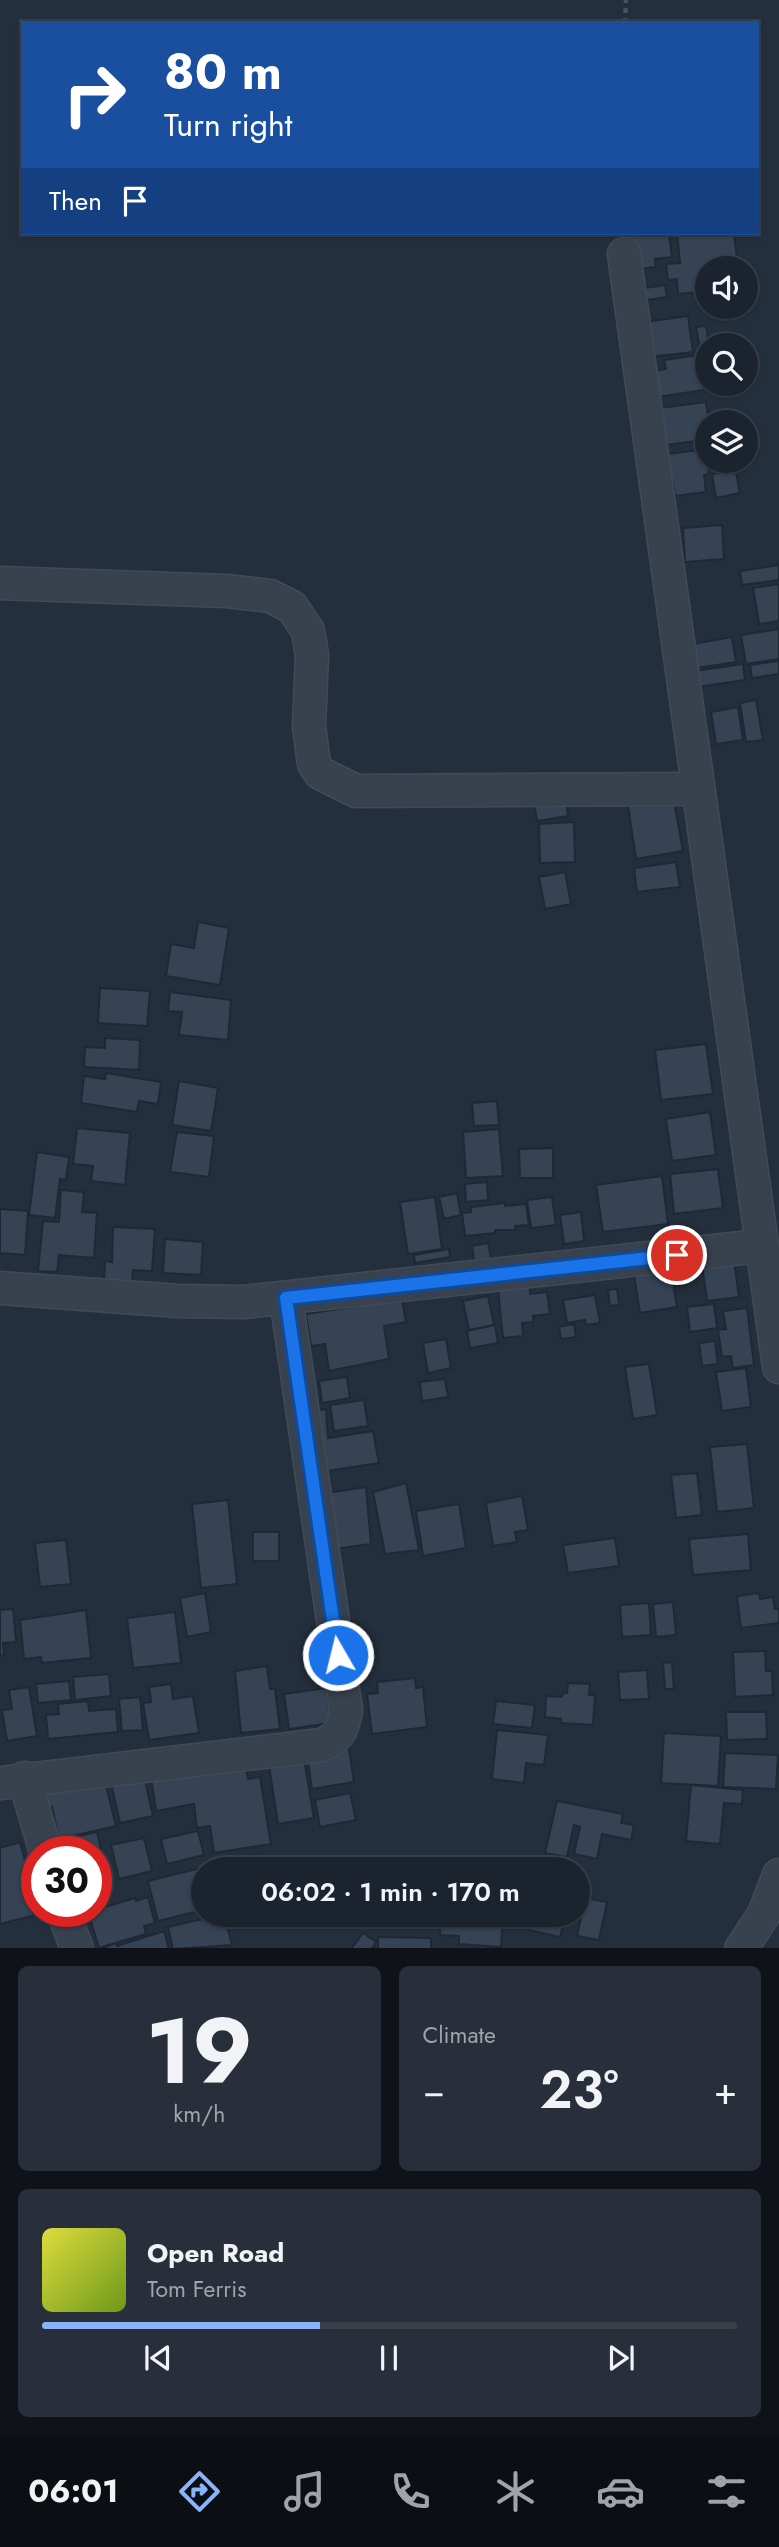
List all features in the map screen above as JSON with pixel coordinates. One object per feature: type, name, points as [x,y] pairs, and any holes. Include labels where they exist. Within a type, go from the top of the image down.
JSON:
[{"type":"street","points":[[624,254],[779,1367]]},
{"type":"street","points":[[0,583],[227,592],[270,596],[292,607],[308,631],[312,654],[309,726],[314,764],[320,773],[356,791],[697,789]]},
{"type":"street","points":[[0,1288],[178,1301],[244,1302],[760,1245]]},
{"type":"street","points":[[38,1836],[12,1780],[322,1745],[337,1738],[344,1728],[346,1710],[286,1298]]},
{"type":"street","points":[[741,1948],[765,1914],[779,1875]]},
{"type":"street","points":[[69,1927],[77,1948]]},
{"type":"path","points":[[625,21],[626,0]]},
{"type":"building","points":[[628,235],[669,235],[672,257],[655,259],[656,267],[632,270]]},
{"type":"building","points":[[677,235],[734,235],[737,256],[695,256],[695,292],[678,294],[677,279],[668,280],[666,264],[680,263]]},
{"type":"building","points":[[665,285],[667,297],[647,300],[645,288]]},
{"type":"building","points":[[688,316],[693,352],[649,357],[645,322]]},
{"type":"building","points":[[706,326],[707,333],[697,333],[696,327]]},
{"type":"building","points":[[695,356],[695,391],[651,398],[647,372],[666,369],[664,360]]},
{"type":"building","points":[[706,402],[707,410],[695,410],[695,441],[658,446],[652,409]]},
{"type":"building","points":[[695,450],[695,473],[709,473],[704,475],[706,492],[675,496],[673,482],[665,483],[662,455]]},
{"type":"building","points":[[736,473],[740,493],[716,498],[712,474]]},
{"type":"building","points":[[722,525],[724,559],[685,562],[683,528]]},
{"type":"building","points":[[779,565],[779,580],[742,585],[740,571]]},
{"type":"building","points":[[779,584],[779,621],[759,624],[753,588]]},
{"type":"building","points":[[779,629],[779,659],[746,664],[741,635]]},
{"type":"building","points":[[732,637],[736,662],[697,668],[693,644]]},
{"type":"building","points":[[779,661],[779,674],[752,678],[750,665]]},
{"type":"building","points":[[743,664],[745,680],[697,687],[694,671]]},
{"type":"building","points":[[756,700],[763,740],[746,742],[740,703]]},
{"type":"building","points":[[738,707],[743,740],[716,744],[711,712]]},
{"type":"building","points":[[566,799],[568,816],[537,821],[534,804]]},
{"type":"building","points":[[674,801],[683,851],[636,859],[628,806]]},
{"type":"building","points":[[574,822],[575,862],[540,863],[539,824]]},
{"type":"building","points":[[676,862],[680,887],[637,892],[634,868]]},
{"type":"building","points":[[565,872],[571,904],[545,909],[539,877]]},
{"type":"building","points":[[198,922],[229,928],[220,985],[166,976],[171,944],[194,948]]},
{"type":"building","points":[[100,988],[150,991],[147,1026],[98,1023]]},
{"type":"building","points":[[170,992],[231,1000],[228,1040],[179,1035],[182,1012],[168,1011]]},
{"type":"building","points":[[105,1038],[140,1040],[139,1070],[84,1067],[85,1047],[105,1048]]},
{"type":"building","points":[[706,1044],[713,1094],[661,1100],[655,1050]]},
{"type":"building","points":[[106,1073],[161,1082],[158,1104],[139,1101],[137,1112],[81,1103],[84,1076],[105,1079]]},
{"type":"building","points":[[179,1081],[218,1088],[211,1131],[172,1125]]},
{"type":"building","points":[[497,1101],[499,1125],[474,1126],[472,1103]]},
{"type":"building","points":[[710,1112],[716,1155],[672,1161],[666,1119]]},
{"type":"building","points":[[77,1128],[130,1133],[125,1185],[91,1181],[93,1166],[73,1164]]},
{"type":"building","points":[[499,1129],[503,1176],[466,1178],[463,1132]]},
{"type":"building","points":[[177,1132],[214,1136],[209,1177],[170,1172]]},
{"type":"building","points":[[553,1148],[553,1178],[520,1178],[519,1149]]},
{"type":"building","points":[[37,1152],[69,1157],[66,1180],[60,1179],[55,1218],[29,1215]]},
{"type":"building","points":[[718,1169],[723,1208],[674,1214],[670,1174]]},
{"type":"building","points":[[662,1176],[668,1224],[603,1232],[596,1185]]},
{"type":"building","points":[[487,1182],[488,1200],[466,1202],[465,1184]]},
{"type":"building","points":[[61,1190],[84,1192],[82,1212],[97,1213],[94,1258],[59,1255],[57,1272],[38,1271],[43,1221],[59,1222]]},
{"type":"building","points":[[457,1193],[461,1215],[444,1219],[439,1197]]},
{"type":"building","points":[[435,1197],[442,1249],[408,1254],[400,1202]]},
{"type":"building","points":[[552,1197],[556,1225],[531,1228],[527,1200]]},
{"type":"building","points":[[505,1203],[505,1206],[526,1204],[529,1225],[515,1226],[515,1230],[495,1230],[495,1233],[465,1236],[462,1213],[471,1212],[471,1207]]},
{"type":"building","points":[[0,1209],[28,1211],[25,1255],[0,1253]]},
{"type":"building","points":[[581,1212],[584,1241],[564,1244],[560,1215]]},
{"type":"building","points":[[113,1227],[155,1229],[152,1271],[133,1270],[132,1283],[104,1282],[105,1261],[112,1262]]},
{"type":"building","points":[[165,1239],[203,1242],[201,1275],[163,1273]]},
{"type":"building","points":[[488,1243],[492,1263],[475,1266],[472,1246]]},
{"type":"building","points":[[449,1249],[450,1257],[415,1263],[414,1255]]},
{"type":"building","points":[[734,1260],[739,1297],[707,1301],[702,1265]]},
{"type":"building","points":[[671,1268],[677,1307],[640,1313],[634,1275]]},
{"type":"building","points":[[529,1277],[530,1294],[547,1292],[550,1314],[533,1316],[533,1322],[522,1323],[523,1336],[503,1338],[497,1280]]},
{"type":"building","points":[[617,1289],[619,1305],[610,1306],[608,1290]]},
{"type":"building","points":[[595,1295],[600,1323],[586,1325],[585,1320],[567,1323],[563,1300]]},
{"type":"building","points":[[488,1296],[494,1325],[469,1330],[463,1301]]},
{"type":"building","points":[[402,1299],[406,1322],[384,1326],[389,1359],[329,1371],[325,1344],[311,1346],[306,1314]]},
{"type":"building","points":[[714,1304],[717,1328],[690,1332],[687,1307]]},
{"type":"building","points":[[747,1308],[754,1365],[733,1368],[731,1356],[722,1357],[718,1330],[726,1329],[723,1311]]},
{"type":"building","points":[[574,1324],[576,1337],[561,1339],[559,1327]]},
{"type":"building","points":[[495,1325],[498,1343],[470,1348],[467,1331]]},
{"type":"building","points":[[446,1339],[451,1368],[428,1373],[423,1343]]},
{"type":"building","points":[[715,1341],[718,1364],[702,1366],[699,1343]]},
{"type":"building","points":[[649,1364],[657,1415],[633,1419],[625,1367]]},
{"type":"building","points":[[746,1368],[751,1407],[722,1411],[716,1372]]},
{"type":"building","points":[[347,1377],[350,1398],[322,1403],[319,1381]]},
{"type":"building","points":[[445,1379],[448,1397],[422,1401],[420,1382]]},
{"type":"building","points":[[364,1400],[368,1426],[334,1431],[330,1405]]},
{"type":"building","points":[[326,1409],[328,1438],[373,1431],[379,1463],[320,1472],[314,1432],[322,1431],[318,1410]]},
{"type":"building","points":[[747,1444],[754,1508],[717,1512],[710,1447]]},
{"type":"building","points":[[697,1473],[702,1515],[676,1518],[671,1475]]},
{"type":"building","points":[[406,1483],[419,1550],[385,1554],[373,1492]]},
{"type":"building","points":[[366,1487],[371,1544],[335,1549],[326,1493]]},
{"type":"building","points":[[522,1496],[528,1530],[515,1532],[517,1542],[493,1546],[486,1503]]},
{"type":"building","points":[[228,1500],[237,1584],[201,1588],[192,1504]]},
{"type":"building","points":[[459,1504],[466,1548],[423,1556],[416,1511]]},
{"type":"building","points":[[253,1532],[279,1532],[279,1561],[253,1561]]},
{"type":"building","points":[[748,1534],[751,1570],[693,1575],[689,1539]]},
{"type":"building","points":[[615,1538],[619,1566],[568,1573],[563,1545]]},
{"type":"building","points":[[66,1540],[71,1584],[40,1587],[35,1543]]},
{"type":"building","points":[[205,1593],[211,1632],[187,1637],[180,1598]]},
{"type":"building","points":[[759,1593],[760,1599],[773,1597],[775,1609],[779,1609],[779,1623],[741,1628],[737,1596]]},
{"type":"building","points":[[673,1602],[676,1635],[656,1637],[653,1604]]},
{"type":"building","points":[[649,1603],[651,1635],[622,1637],[620,1605]]},
{"type":"building","points":[[13,1609],[16,1642],[3,1643],[4,1655],[0,1656],[0,1610]]},
{"type":"building","points":[[86,1610],[91,1658],[42,1663],[41,1657],[24,1659],[20,1620]]},
{"type":"building","points":[[175,1612],[181,1663],[133,1668],[127,1618]]},
{"type":"building","points":[[765,1651],[766,1671],[772,1671],[773,1695],[735,1697],[733,1652]]},
{"type":"building","points":[[672,1662],[674,1689],[665,1689],[663,1663]]},
{"type":"building","points":[[267,1666],[270,1689],[275,1689],[280,1729],[241,1733],[235,1671]]},
{"type":"building","points":[[647,1670],[649,1699],[620,1700],[618,1672]]},
{"type":"building","points":[[109,1674],[111,1696],[75,1700],[73,1677]]},
{"type":"building","points":[[415,1678],[416,1688],[423,1687],[427,1727],[372,1734],[367,1694],[378,1693],[377,1682]]},
{"type":"building","points":[[69,1681],[71,1700],[38,1703],[36,1684]]},
{"type":"building","points":[[568,1683],[590,1684],[589,1695],[595,1695],[593,1725],[561,1723],[561,1719],[545,1717],[546,1696],[562,1697],[563,1693],[567,1693]]},
{"type":"building","points":[[171,1684],[173,1699],[193,1696],[199,1733],[149,1740],[143,1703],[151,1702],[149,1687]]},
{"type":"building","points":[[29,1687],[37,1736],[7,1741],[2,1710],[12,1709],[9,1690]]},
{"type":"building","points":[[326,1688],[331,1723],[289,1729],[284,1694]]},
{"type":"building","points":[[140,1697],[143,1730],[122,1731],[119,1699]]},
{"type":"building","points":[[88,1701],[89,1711],[116,1709],[118,1732],[48,1739],[46,1715],[59,1714],[58,1704]]},
{"type":"building","points":[[496,1701],[535,1705],[532,1728],[493,1724]]},
{"type":"building","points":[[726,1712],[766,1712],[767,1739],[727,1740]]},
{"type":"building","points":[[497,1730],[548,1735],[544,1765],[526,1763],[524,1783],[492,1779]]},
{"type":"building","points":[[664,1733],[721,1736],[718,1786],[661,1783]]},
{"type":"building","points":[[349,1748],[354,1782],[312,1789],[307,1755]]},
{"type":"building","points":[[303,1753],[314,1818],[278,1824],[268,1759]]},
{"type":"building","points":[[725,1753],[778,1755],[776,1789],[723,1787]]},
{"type":"building","points":[[244,1756],[248,1779],[260,1777],[271,1844],[214,1853],[210,1826],[197,1828],[194,1804],[156,1811],[150,1771]]},
{"type":"building","points":[[142,1767],[153,1816],[120,1823],[109,1775]]},
{"type":"building","points":[[103,1773],[116,1826],[72,1836],[58,1836],[52,1807],[42,1809],[37,1790]]},
{"type":"building","points":[[691,1785],[743,1790],[742,1804],[724,1803],[720,1844],[686,1841]]},
{"type":"building","points":[[350,1793],[356,1820],[320,1827],[315,1800]]},
{"type":"building","points":[[557,1801],[623,1814],[621,1823],[634,1825],[631,1840],[602,1834],[597,1859],[574,1854],[580,1827],[574,1825],[567,1857],[545,1853]]},
{"type":"building","points":[[198,1831],[204,1855],[167,1864],[161,1839]]},
{"type":"building","points":[[97,1832],[98,1836],[80,1836]]},
{"type":"building","points":[[144,1838],[152,1871],[119,1879],[112,1845]]},
{"type":"building","points":[[20,1842],[21,1846],[21,1919],[0,1924],[0,1848]]},
{"type":"building","points":[[191,1870],[191,1913],[158,1921],[148,1881]]},
{"type":"building","points":[[148,1897],[155,1923],[144,1926],[146,1934],[99,1948],[93,1927],[112,1927],[112,1905],[135,1898],[136,1901]]},
{"type":"building","points":[[590,1899],[607,1902],[599,1940],[577,1936],[579,1927],[590,1927]]},
{"type":"building","points":[[191,1922],[191,1927],[227,1927],[232,1945],[188,1948],[173,1948],[168,1927]]},
{"type":"building","points":[[440,1927],[502,1927],[501,1947],[459,1944],[459,1936],[440,1935]]},
{"type":"building","points":[[530,1927],[563,1927],[560,1937],[529,1930]]},
{"type":"building","points":[[164,1931],[169,1948],[103,1948],[116,1943],[117,1946]]},
{"type":"building","points":[[363,1933],[376,1942],[373,1948],[352,1948]]},
{"type":"building","points":[[378,1937],[431,1938],[431,1948],[378,1948]]},
{"type":"route","points":[[338,1655],[286,1298],[677,1255]]}]
